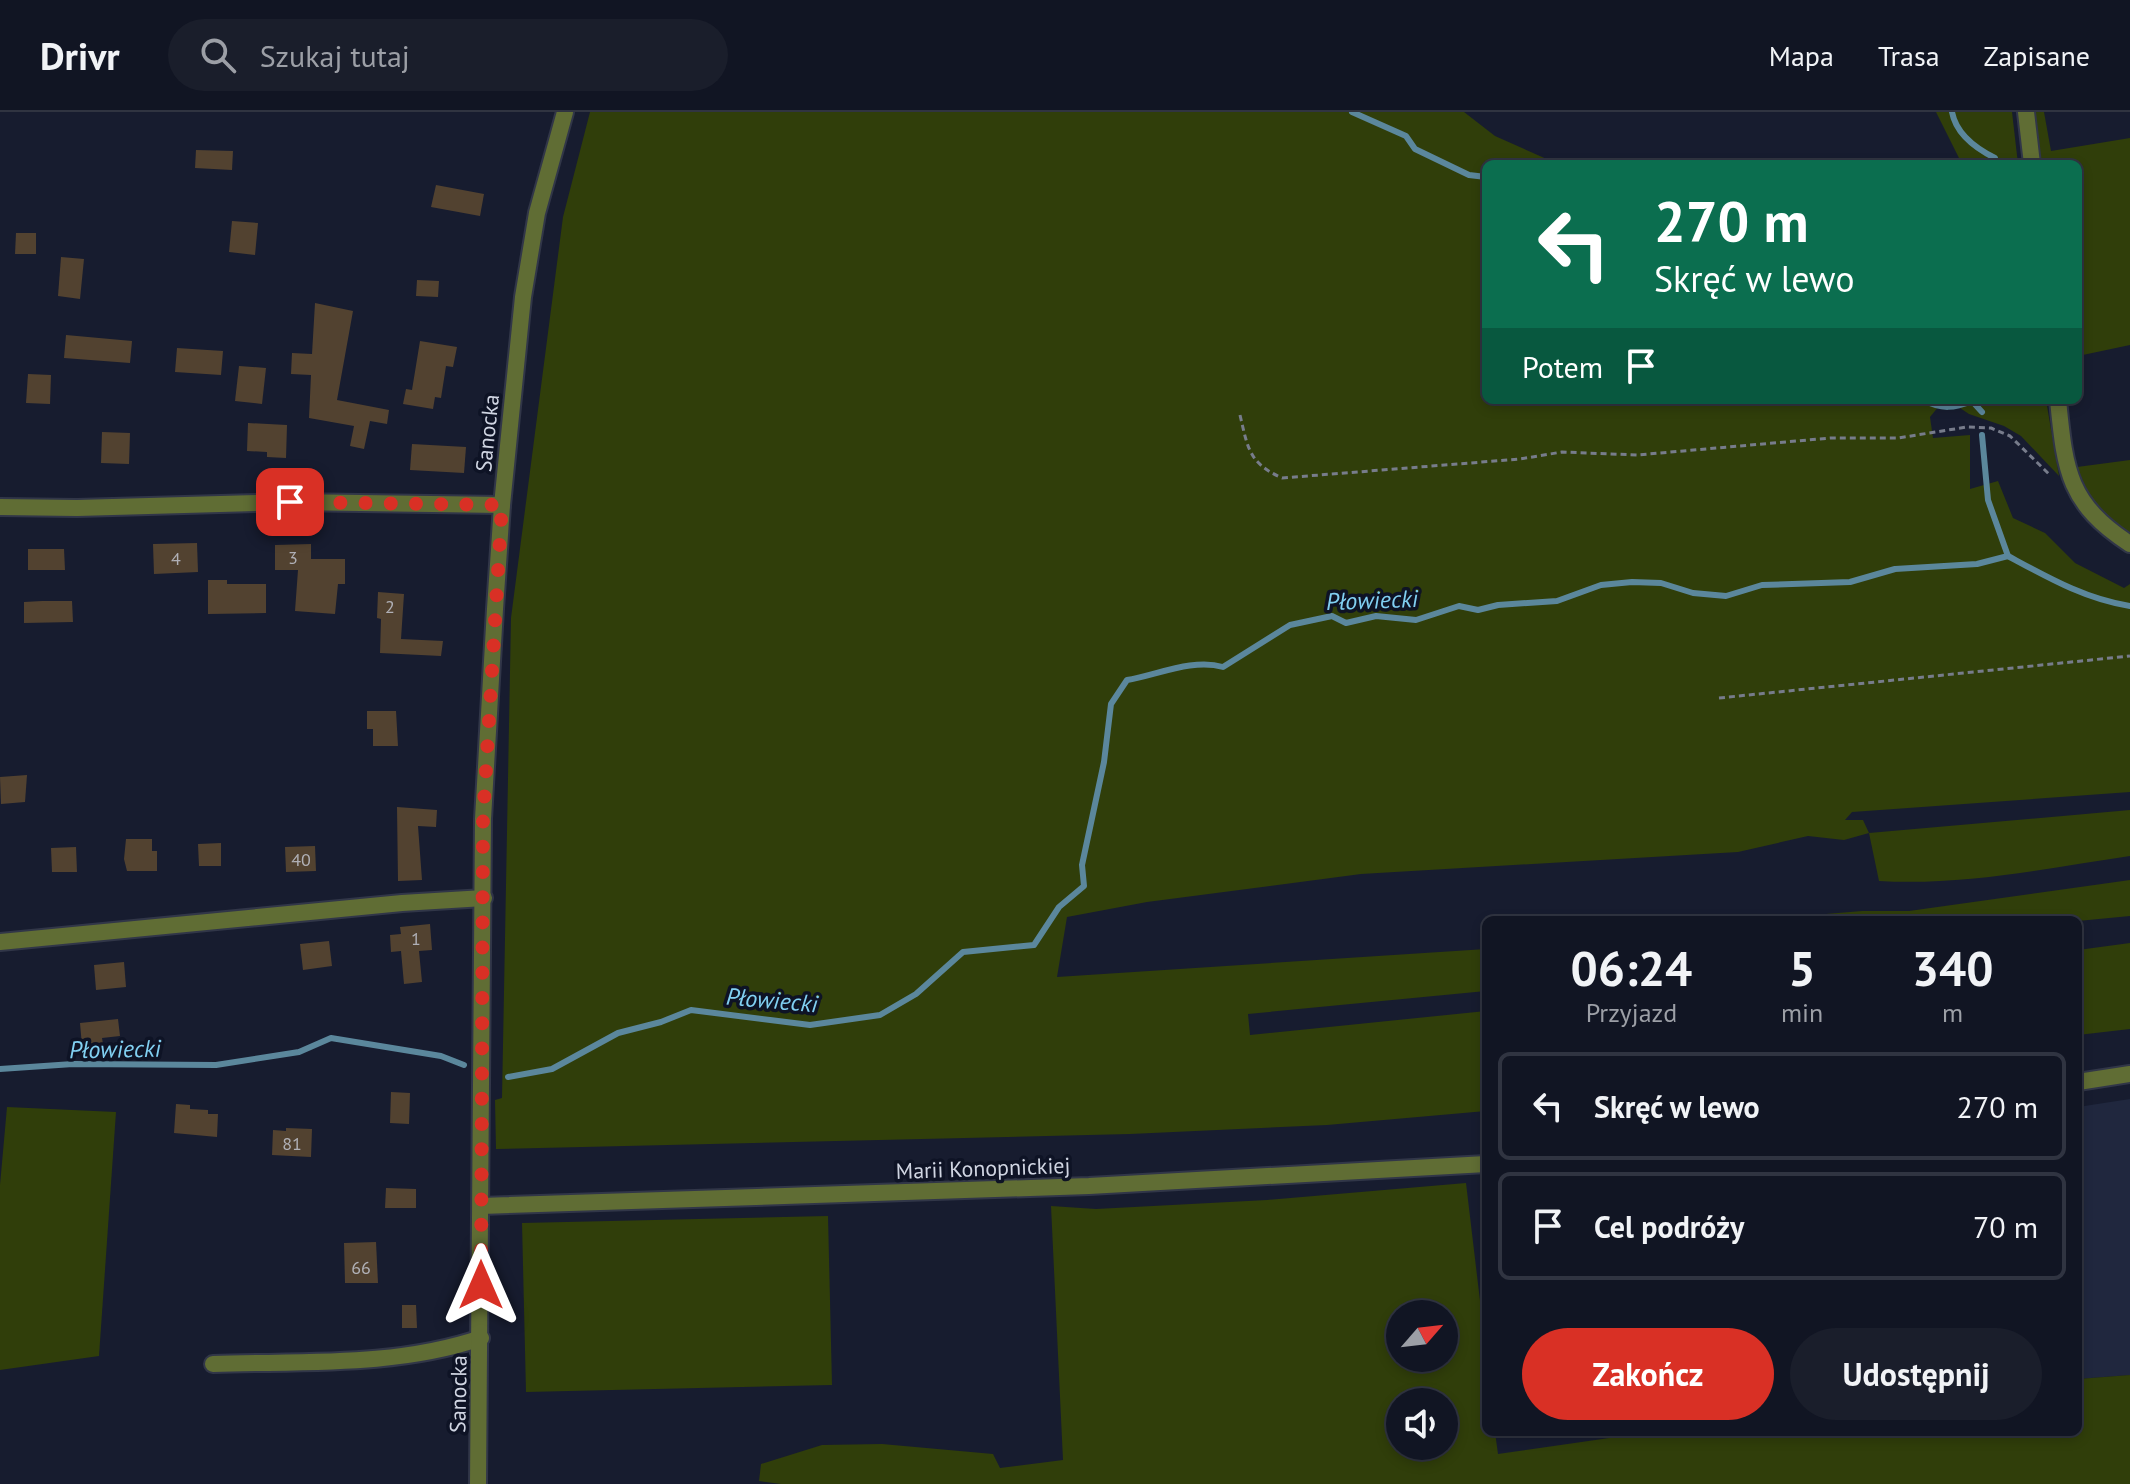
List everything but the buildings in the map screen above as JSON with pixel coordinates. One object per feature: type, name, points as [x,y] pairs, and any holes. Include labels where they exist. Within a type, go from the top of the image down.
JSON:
[{"type":"street","name":"Sanocka","points":[[478,1484],[483,819],[502,505],[525,283],[537,213],[565,112]]},
{"type":"street","points":[[2026,112],[2032,160]]},
{"type":"street","points":[[2058,404],[2062,446],[2071,480],[2085,503],[2108,530],[2130,544]]},
{"type":"street","points":[[0,507],[290,502],[502,505]]},
{"type":"street","points":[[0,942],[402,903],[484,898]]},
{"type":"street","points":[[2082,1081],[2130,1074]]},
{"type":"street","name":"Marii Konopnickiej","points":[[481,1206],[1089,1186],[1482,1164]]},
{"type":"street","points":[[213,1364],[399,1357],[450,1348],[481,1338]]},
{"type":"path","points":[[1240,415],[1248,451],[1261,468],[1282,478],[1520,459],[1562,452],[1637,455],[1831,438],[1898,438],[1967,427],[1991,428],[2010,436],[2054,479]]},
{"type":"path","points":[[1719,698],[2130,656]]},
{"type":"shaded area","points":[[2130,1099],[2130,1375],[2082,1379],[2082,1106]]},
{"type":"green space","points":[[590,112],[1464,112],[1495,136],[1549,160],[1482,160],[1482,404],[1941,404],[1930,417],[1933,438],[1970,435],[1970,489],[1998,481],[2013,518],[2045,533],[2075,563],[2124,588],[2130,584],[2130,792],[1852,812],[1845,820],[1863,820],[1869,833],[1844,840],[1808,836],[1738,852],[1361,874],[1147,902],[1067,917],[1057,977],[1482,949],[1482,991],[1248,1014],[1250,1035],[1482,1011],[1482,1111],[1327,1125],[1130,1134],[496,1149],[495,1100],[502,1098],[511,618],[563,217]]},
{"type":"green space","points":[[1936,112],[2012,112],[2018,160],[1960,160]]},
{"type":"green space","points":[[2035,112],[2044,112],[2051,151],[2130,138],[2130,345],[2082,355],[2082,160],[2040,160]]},
{"type":"green space","points":[[1954,404],[2047,404],[2059,476],[2021,436],[2004,426],[1969,414]]},
{"type":"green space","points":[[2130,460],[2130,534],[2097,506],[2077,467]]},
{"type":"green space","points":[[2130,810],[2130,856],[1974,878],[1879,881],[1869,833]]},
{"type":"green space","points":[[2130,880],[2130,916],[2082,921],[2082,916],[1801,916],[1909,911]]},
{"type":"green space","points":[[2130,943],[2130,1029],[2082,1035],[2082,949]]},
{"type":"green space","points":[[7,1107],[116,1112],[99,1356],[0,1370],[0,1185]]},
{"type":"green space","points":[[1466,1183],[1482,1317],[1482,1436],[1496,1436],[1498,1454],[1623,1436],[2082,1436],[2082,1379],[2130,1375],[2130,1484],[781,1484],[759,1481],[761,1464],[822,1445],[882,1444],[993,1454],[1000,1468],[1063,1460],[1051,1206],[1096,1209],[1267,1200]]},
{"type":"green space","points":[[828,1216],[832,1385],[526,1392],[522,1223]]},
{"type":"waterway","points":[[1352,112],[1406,136],[1415,149],[1469,175],[1482,177]]},
{"type":"waterway","points":[[1952,112],[1962,134],[1995,160]]},
{"type":"waterway","points":[[1934,404],[1948,407],[1963,404]]},
{"type":"waterway","points":[[1975,404],[1982,412]]},
{"type":"waterway","points":[[1982,435],[1988,500],[2008,556]]},
{"type":"waterway","name":"Płowiecki","points":[[508,1077],[552,1069],[618,1033],[661,1022],[691,1010],[810,1025],[880,1015],[916,994],[963,952],[1034,945],[1059,907],[1084,886],[1082,865],[1104,762],[1111,704],[1127,680],[1187,666],[1223,667],[1290,625],[1332,616],[1346,623],[1376,616],[1416,620],[1459,606],[1478,610],[1498,605],[1557,601],[1601,585],[1632,582],[1661,583],[1693,593],[1726,596],[1762,585],[1850,582],[1895,569],[1977,564],[2008,556],[2082,593],[2130,606]]},
{"type":"waterway","name":"Płowiecki","points":[[0,1069],[73,1064],[216,1065],[299,1052],[331,1038],[441,1056],[464,1065]]},
{"type":"route","points":[[290,502],[502,505],[483,819],[481,1285]]}]
